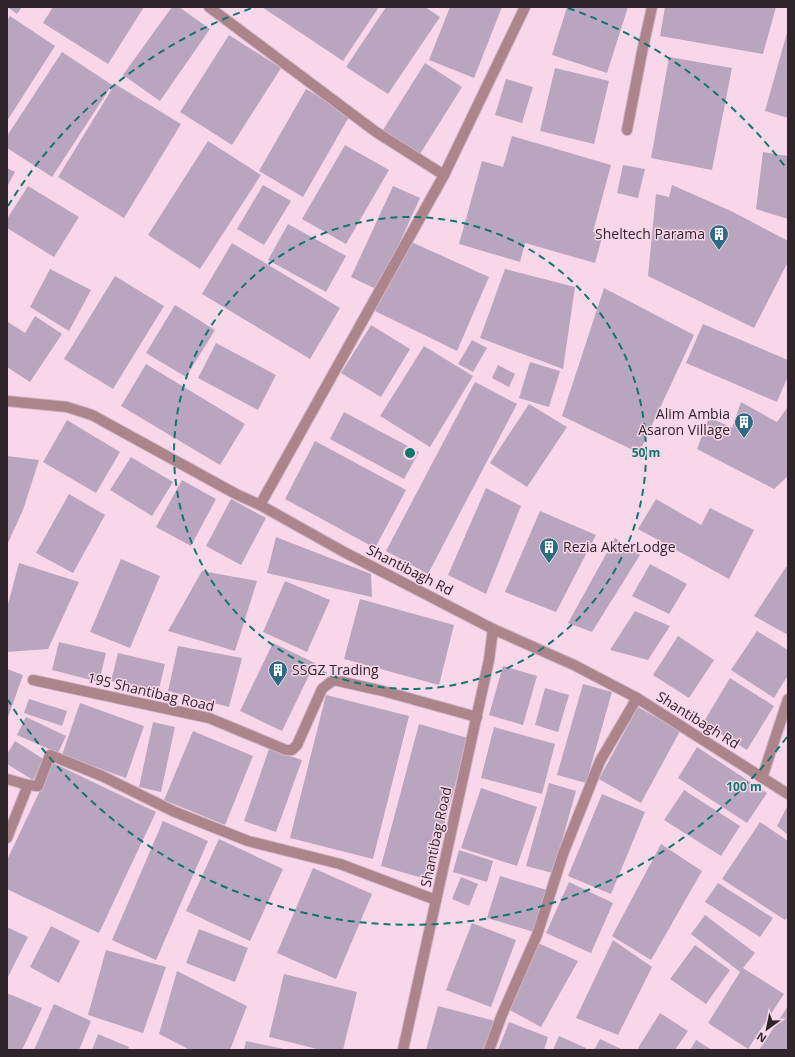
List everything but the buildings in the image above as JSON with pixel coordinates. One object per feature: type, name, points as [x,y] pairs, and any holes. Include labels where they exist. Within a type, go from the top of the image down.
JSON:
[{"type":"street","points":[[209,7],[376,132],[444,175]]},
{"type":"street","points":[[260,505],[444,175],[525,7]]},
{"type":"street","points":[[626,130],[652,7]]},
{"type":"street","name":"Shantibagh Rd","points":[[7,401],[66,407],[92,415],[344,552],[493,629],[574,665],[637,698],[788,794]]},
{"type":"street","name":"Shantibag Road","points":[[404,1050],[489,660],[493,629]]},
{"type":"street","name":"195 Shantibag Road","points":[[33,680],[209,718],[286,750],[292,750],[297,745],[322,689],[334,680],[384,691],[476,717]]},
{"type":"street","points":[[489,1050],[501,1017],[537,935],[562,854],[600,761],[637,698]]},
{"type":"street","points":[[762,778],[788,699]]},
{"type":"street","points":[[7,779],[28,785],[38,786],[50,755],[102,776],[176,812],[248,841],[340,864],[436,900]]},
{"type":"street","points":[[7,838],[28,785]]},
{"type":"place","name":"Sheltech Parama","points":[[719,251]]},
{"type":"place","name":"Alim Ambia Asaron Village","points":[[744,439]]},
{"type":"place","name":"Rezia AkterLodge","points":[[549,564]]},
{"type":"place","name":"SSGZ Trading","points":[[278,687]]}]
